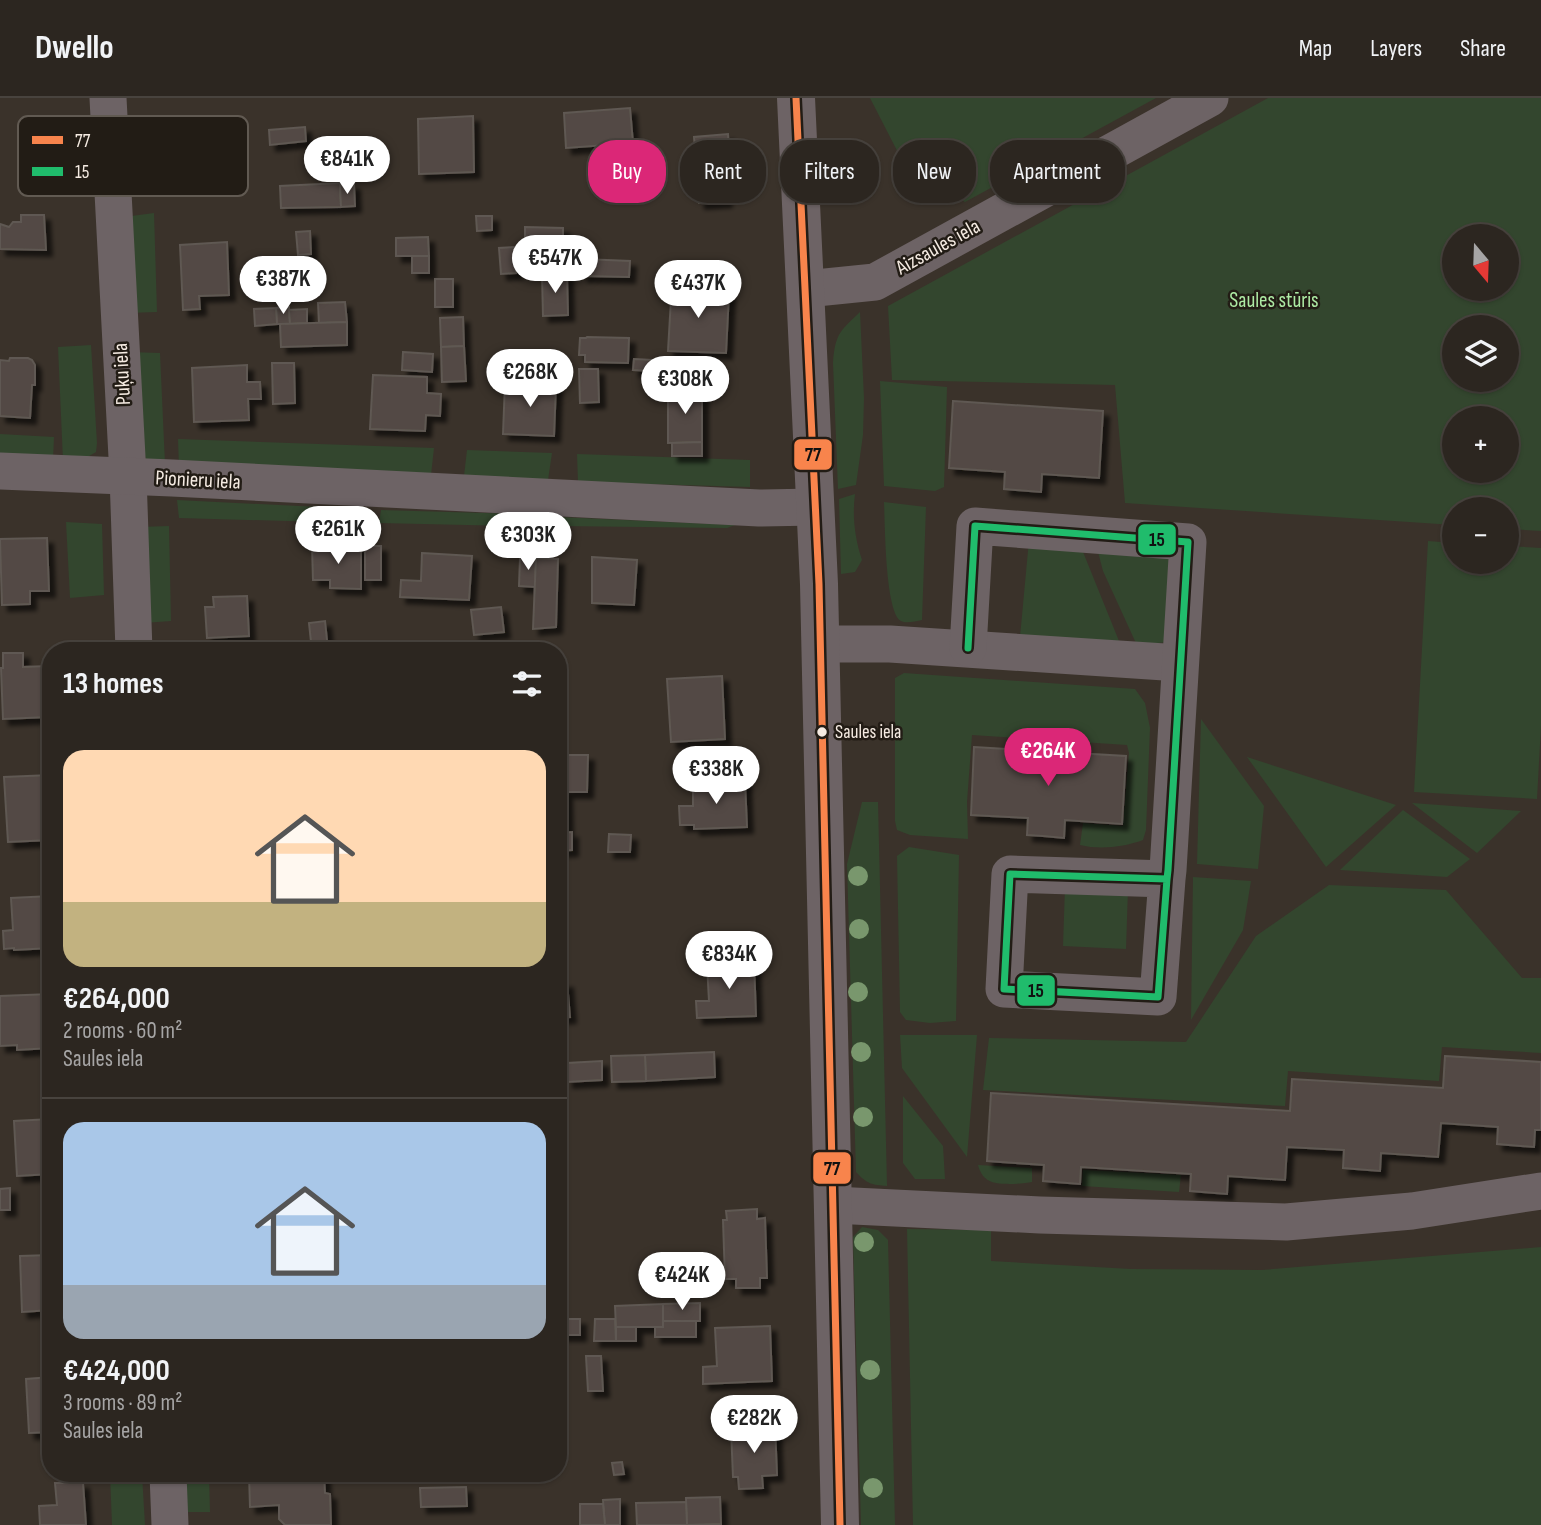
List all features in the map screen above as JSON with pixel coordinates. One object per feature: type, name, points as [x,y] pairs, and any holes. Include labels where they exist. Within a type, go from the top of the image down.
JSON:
[{"type":"street","name":"Puķu iela","points":[[108,98],[109,116]]},
{"type":"street","points":[[796,98],[821,645],[840,1525]]},
{"type":"street","name":"Aizsaules iela","points":[[806,289],[875,282],[1210,98]]},
{"type":"street","name":"Puķu iela","points":[[113,196],[134,642]]},
{"type":"street","name":"Pionieru iela","points":[[0,471],[759,508],[815,507]]},
{"type":"street","points":[[968,648],[975,526],[1188,542],[1167,879],[1158,998],[1004,989],[1010,874],[1167,879]]},
{"type":"street","points":[[821,645],[890,644],[1180,663]]},
{"type":"street","points":[[833,1205],[1286,1222],[1412,1211],[1541,1191]]},
{"type":"street","points":[[167,1482],[170,1525]]},
{"type":"green space","points":[[870,98],[1156,98],[1079,140],[990,140],[990,188],[976,196],[976,140],[893,140],[893,143]]},
{"type":"green space","name":"Saules stūris","points":[[1268,98],[1541,98],[1541,531],[1519,530],[1519,497],[1442,497],[1442,524],[1125,503],[1115,385],[892,380],[888,306],[1076,203],[1125,203],[1125,176]]},
{"type":"green space","points":[[154,213],[157,312],[127,313],[124,217]]},
{"type":"green space","points":[[860,312],[863,435],[856,485],[838,489],[834,353],[840,334]]},
{"type":"green space","points":[[91,345],[96,452],[84,459],[63,461],[58,347]]},
{"type":"green space","points":[[129,352],[160,353],[165,464],[146,462]]},
{"type":"green space","points":[[880,381],[947,387],[944,487],[935,491],[884,486]]},
{"type":"green space","points":[[0,434],[54,437],[53,460],[0,458]]},
{"type":"green space","points":[[178,439],[434,448],[431,475],[179,467]]},
{"type":"green space","points":[[467,450],[552,453],[548,480],[464,476]]},
{"type":"green space","points":[[577,454],[750,460],[750,487],[578,482]]},
{"type":"green space","points":[[855,494],[855,528],[862,560],[855,572],[841,574],[839,499]]},
{"type":"green space","points":[[177,500],[360,509],[359,523],[179,518]]},
{"type":"green space","points":[[884,502],[926,507],[922,620],[903,622],[896,614],[889,585]]},
{"type":"green space","points":[[381,510],[516,514],[514,526],[379,523]]},
{"type":"green space","points":[[558,517],[735,525],[727,528],[558,526]]},
{"type":"green space","points":[[66,522],[102,524],[104,595],[70,598]]},
{"type":"green space","points":[[169,526],[171,621],[144,623],[139,527]]},
{"type":"green space","points":[[1029,540],[1081,547],[1119,641],[1020,637]]},
{"type":"green space","points":[[1428,541],[1442,542],[1442,574],[1519,574],[1519,547],[1541,548],[1541,726],[1537,799],[1414,792]]},
{"type":"green space","points":[[1097,548],[1168,556],[1173,565],[1167,642],[1139,645],[1135,641],[1103,571]]},
{"type":"green space","points":[[904,673],[1135,689],[1145,703],[1150,728],[1146,830],[1143,840],[1112,847],[1080,845],[1083,823],[1123,826],[1129,753],[1127,745],[972,735],[967,802],[968,839],[910,835],[897,830],[895,678]]},
{"type":"green space","points":[[1201,719],[1264,806],[1258,869],[1197,864]]},
{"type":"green space","points":[[1247,757],[1396,805],[1326,867]]},
{"type":"green space","points":[[862,802],[878,802],[887,1186],[870,1183],[856,1172],[847,864]]},
{"type":"green space","points":[[1412,803],[1521,811],[1477,853]]},
{"type":"green space","points":[[1403,810],[1470,859],[1447,877],[1340,870]]},
{"type":"green space","points":[[909,847],[959,855],[956,1021],[930,1023],[906,1020],[900,1012],[897,856]]},
{"type":"green space","points":[[1193,877],[1251,881],[1243,930],[1191,1020]]},
{"type":"green space","points":[[1329,885],[1446,890],[1522,978],[1541,978],[1541,1053],[1442,1047],[1439,1081],[1288,1071],[1285,1106],[983,1090],[989,1038],[1186,1042],[1256,936]]},
{"type":"green space","points":[[1065,887],[1128,889],[1126,949],[1063,946]]},
{"type":"green space","points":[[900,1035],[977,1035],[967,1157],[902,1068]]},
{"type":"green space","points":[[903,1096],[943,1146],[945,1179],[915,1179],[903,1163]]},
{"type":"green space","points":[[978,1165],[1032,1168],[1032,1182],[992,1182],[983,1175]]},
{"type":"green space","points":[[1083,1170],[1181,1175],[1179,1192],[1082,1186]]},
{"type":"green space","points":[[862,1227],[878,1230],[888,1240],[895,1525],[861,1525],[853,1237]]},
{"type":"green space","points":[[907,1229],[991,1230],[991,1261],[1131,1269],[1262,1270],[1541,1247],[1541,1525],[913,1525]]},
{"type":"green space","points":[[110,1482],[142,1482],[145,1525],[112,1525]]},
{"type":"green space","points":[[180,1482],[209,1482],[210,1512],[181,1512]]},
{"type":"building","points":[[630,108],[633,140],[588,140],[588,146],[566,148],[564,113]]},
{"type":"building","points":[[473,116],[474,172],[419,174],[418,119]]},
{"type":"building","points":[[305,127],[306,141],[270,145],[269,130]]},
{"type":"building","points":[[728,134],[728,140],[694,140],[694,137]]},
{"type":"building","points":[[340,183],[341,207],[281,208],[280,186]]},
{"type":"building","points":[[354,184],[355,206],[341,207],[340,185]]},
{"type":"building","points":[[21,215],[44,215],[46,250],[0,249],[0,224],[9,227],[13,222],[21,222]]},
{"type":"building","points":[[476,216],[492,216],[492,230],[477,231]]},
{"type":"building","points":[[525,227],[563,228],[563,245],[525,245]]},
{"type":"building","points":[[310,231],[311,254],[298,255],[296,232]]},
{"type":"building","points":[[428,237],[429,256],[396,256],[396,238]]},
{"type":"building","points":[[227,242],[229,295],[199,296],[200,309],[183,310],[180,245]]},
{"type":"building","points":[[514,247],[516,273],[501,274],[499,248]]},
{"type":"building","points":[[412,256],[429,256],[429,273],[412,273]]},
{"type":"building","points":[[582,259],[630,261],[629,277],[582,276]]},
{"type":"building","points":[[567,274],[568,315],[543,316],[542,275]]},
{"type":"building","points":[[435,279],[453,279],[453,307],[435,307]]},
{"type":"building","points":[[672,282],[699,283],[698,291],[729,293],[726,353],[668,351]]},
{"type":"building","points":[[345,302],[347,322],[319,323],[318,303]]},
{"type":"building","points":[[289,307],[290,324],[277,324],[276,308]]},
{"type":"building","points":[[276,308],[277,324],[255,326],[254,309]]},
{"type":"building","points":[[307,309],[307,323],[290,324],[289,310]]},
{"type":"building","points":[[463,317],[464,346],[441,347],[440,318]]},
{"type":"building","points":[[347,322],[347,345],[281,347],[280,324]]},
{"type":"building","points":[[580,338],[629,338],[628,363],[585,362],[585,355],[579,355]]},
{"type":"building","points":[[464,346],[466,381],[442,382],[441,347]]},
{"type":"building","points":[[403,352],[433,354],[432,372],[402,370]]},
{"type":"building","points":[[10,358],[28,358],[35,365],[30,418],[0,416],[0,360],[9,361]]},
{"type":"building","points":[[634,359],[652,360],[651,371],[633,370]]},
{"type":"building","points":[[272,363],[294,363],[295,403],[273,404]]},
{"type":"building","points":[[247,365],[247,382],[260,382],[261,399],[248,399],[249,420],[194,422],[192,368]]},
{"type":"building","points":[[579,369],[598,369],[599,402],[580,403]]},
{"type":"building","points":[[373,375],[427,377],[427,393],[441,394],[440,416],[426,415],[425,431],[370,429]]},
{"type":"building","points":[[505,383],[556,385],[554,436],[503,434]]},
{"type":"building","points":[[668,389],[702,389],[702,442],[668,443]]},
{"type":"building","points":[[953,401],[1103,411],[1099,478],[1042,474],[1041,492],[1004,489],[1005,472],[949,468]]},
{"type":"building","points":[[702,442],[702,456],[672,456],[672,443]]},
{"type":"building","points":[[47,538],[49,591],[30,591],[30,604],[2,605],[0,539]]},
{"type":"building","points":[[312,546],[361,546],[361,589],[330,588],[330,580],[313,580]]},
{"type":"building","points":[[365,546],[381,546],[381,580],[365,580]]},
{"type":"building","points":[[422,553],[472,556],[469,600],[400,597],[401,580],[421,581]]},
{"type":"building","points":[[592,557],[637,560],[634,605],[592,603]]},
{"type":"building","points":[[520,558],[536,558],[535,587],[519,586]]},
{"type":"building","points":[[536,558],[558,559],[556,627],[533,629]]},
{"type":"building","points":[[247,596],[249,636],[207,638],[205,607],[214,607],[213,597]]},
{"type":"building","points":[[501,607],[504,632],[474,635],[471,610]]},
{"type":"building","points":[[325,621],[327,642],[311,642],[309,623]]},
{"type":"building","points":[[3,653],[23,653],[23,667],[42,666],[42,717],[3,719]]},
{"type":"building","points":[[722,676],[725,739],[671,742],[667,679]]},
{"type":"building","points":[[974,747],[1126,756],[1122,824],[1065,820],[1064,838],[1027,835],[1028,818],[971,815]]},
{"type":"building","points":[[568,755],[588,755],[587,792],[568,792]]},
{"type":"building","points":[[42,775],[42,840],[8,842],[4,777]]},
{"type":"building","points":[[745,781],[747,827],[694,829],[694,825],[680,825],[679,806],[693,806],[693,783]]},
{"type":"building","points":[[567,832],[572,832],[572,850],[567,850]]},
{"type":"building","points":[[609,834],[631,835],[630,852],[608,852]]},
{"type":"building","points":[[42,896],[42,948],[4,949],[3,931],[13,930],[11,898]]},
{"type":"building","points":[[754,962],[756,1016],[697,1018],[696,1001],[709,1001],[707,964]]},
{"type":"building","points":[[567,982],[570,1017],[567,1017]]},
{"type":"building","points":[[42,994],[42,1049],[17,1050],[17,1045],[0,1046],[0,996]]},
{"type":"building","points":[[714,1052],[715,1077],[646,1081],[645,1055]]},
{"type":"building","points":[[645,1055],[646,1081],[612,1082],[611,1056]]},
{"type":"building","points":[[1445,1056],[1541,1062],[1541,1130],[1535,1130],[1534,1147],[1497,1144],[1498,1127],[1441,1123],[1438,1157],[1381,1153],[1380,1171],[1343,1168],[1344,1150],[1287,1147],[1285,1180],[1228,1176],[1227,1194],[1190,1191],[1191,1174],[1081,1167],[1080,1184],[1043,1181],[1044,1165],[987,1161],[991,1093],[1290,1111],[1292,1079],[1443,1088]]},
{"type":"building","points":[[602,1061],[602,1080],[567,1082],[567,1063]]},
{"type":"building","points":[[42,1119],[42,1175],[17,1176],[14,1121]]},
{"type":"building","points":[[10,1188],[10,1210],[0,1210],[0,1189]]},
{"type":"building","points":[[757,1209],[757,1219],[765,1218],[767,1278],[760,1278],[760,1288],[736,1288],[736,1279],[725,1279],[723,1220],[727,1220],[726,1211]]},
{"type":"building","points":[[42,1255],[42,1311],[22,1312],[20,1256]]},
{"type":"building","points":[[700,1303],[700,1321],[663,1321],[663,1304]]},
{"type":"building","points":[[663,1304],[663,1327],[616,1327],[615,1306]]},
{"type":"building","points":[[567,1319],[580,1319],[580,1335],[567,1335]]},
{"type":"building","points":[[595,1319],[615,1319],[616,1341],[594,1341]]},
{"type":"building","points":[[663,1321],[696,1321],[696,1337],[655,1337],[655,1327],[663,1327]]},
{"type":"building","points":[[770,1326],[772,1381],[703,1384],[703,1367],[717,1366],[715,1328]]},
{"type":"building","points":[[616,1327],[636,1327],[636,1341],[616,1341]]},
{"type":"building","points":[[586,1356],[601,1356],[603,1391],[588,1391]]},
{"type":"building","points":[[42,1378],[42,1432],[29,1433],[26,1379]]},
{"type":"building","points":[[775,1425],[777,1475],[762,1476],[763,1488],[739,1489],[738,1477],[733,1477],[731,1428]]},
{"type":"building","points":[[622,1462],[624,1474],[614,1475],[612,1463]]},
{"type":"building","points":[[249,1482],[324,1482],[325,1493],[330,1494],[331,1525],[285,1525],[279,1519],[279,1505],[250,1507]]},
{"type":"building","points":[[55,1483],[83,1483],[86,1525],[40,1525],[39,1506],[57,1505]]},
{"type":"building","points":[[466,1487],[467,1506],[421,1507],[420,1488]]},
{"type":"building","points":[[720,1497],[721,1524],[687,1525],[686,1498]]},
{"type":"building","points":[[620,1499],[620,1525],[605,1525],[603,1500]]},
{"type":"building","points":[[686,1502],[687,1525],[637,1525],[636,1503]]},
{"type":"building","points":[[580,1504],[603,1504],[605,1525],[580,1525]]},
{"type":"transit line","name":"77","points":[[796,98],[819,584],[840,1525]]},
{"type":"transit line","name":"15","points":[[968,648],[975,526],[1188,542],[1168,870],[1158,997],[1004,989],[1010,874],[1167,879]]},
{"type":"place","name":"Saules iela","points":[[822,732]]}]
